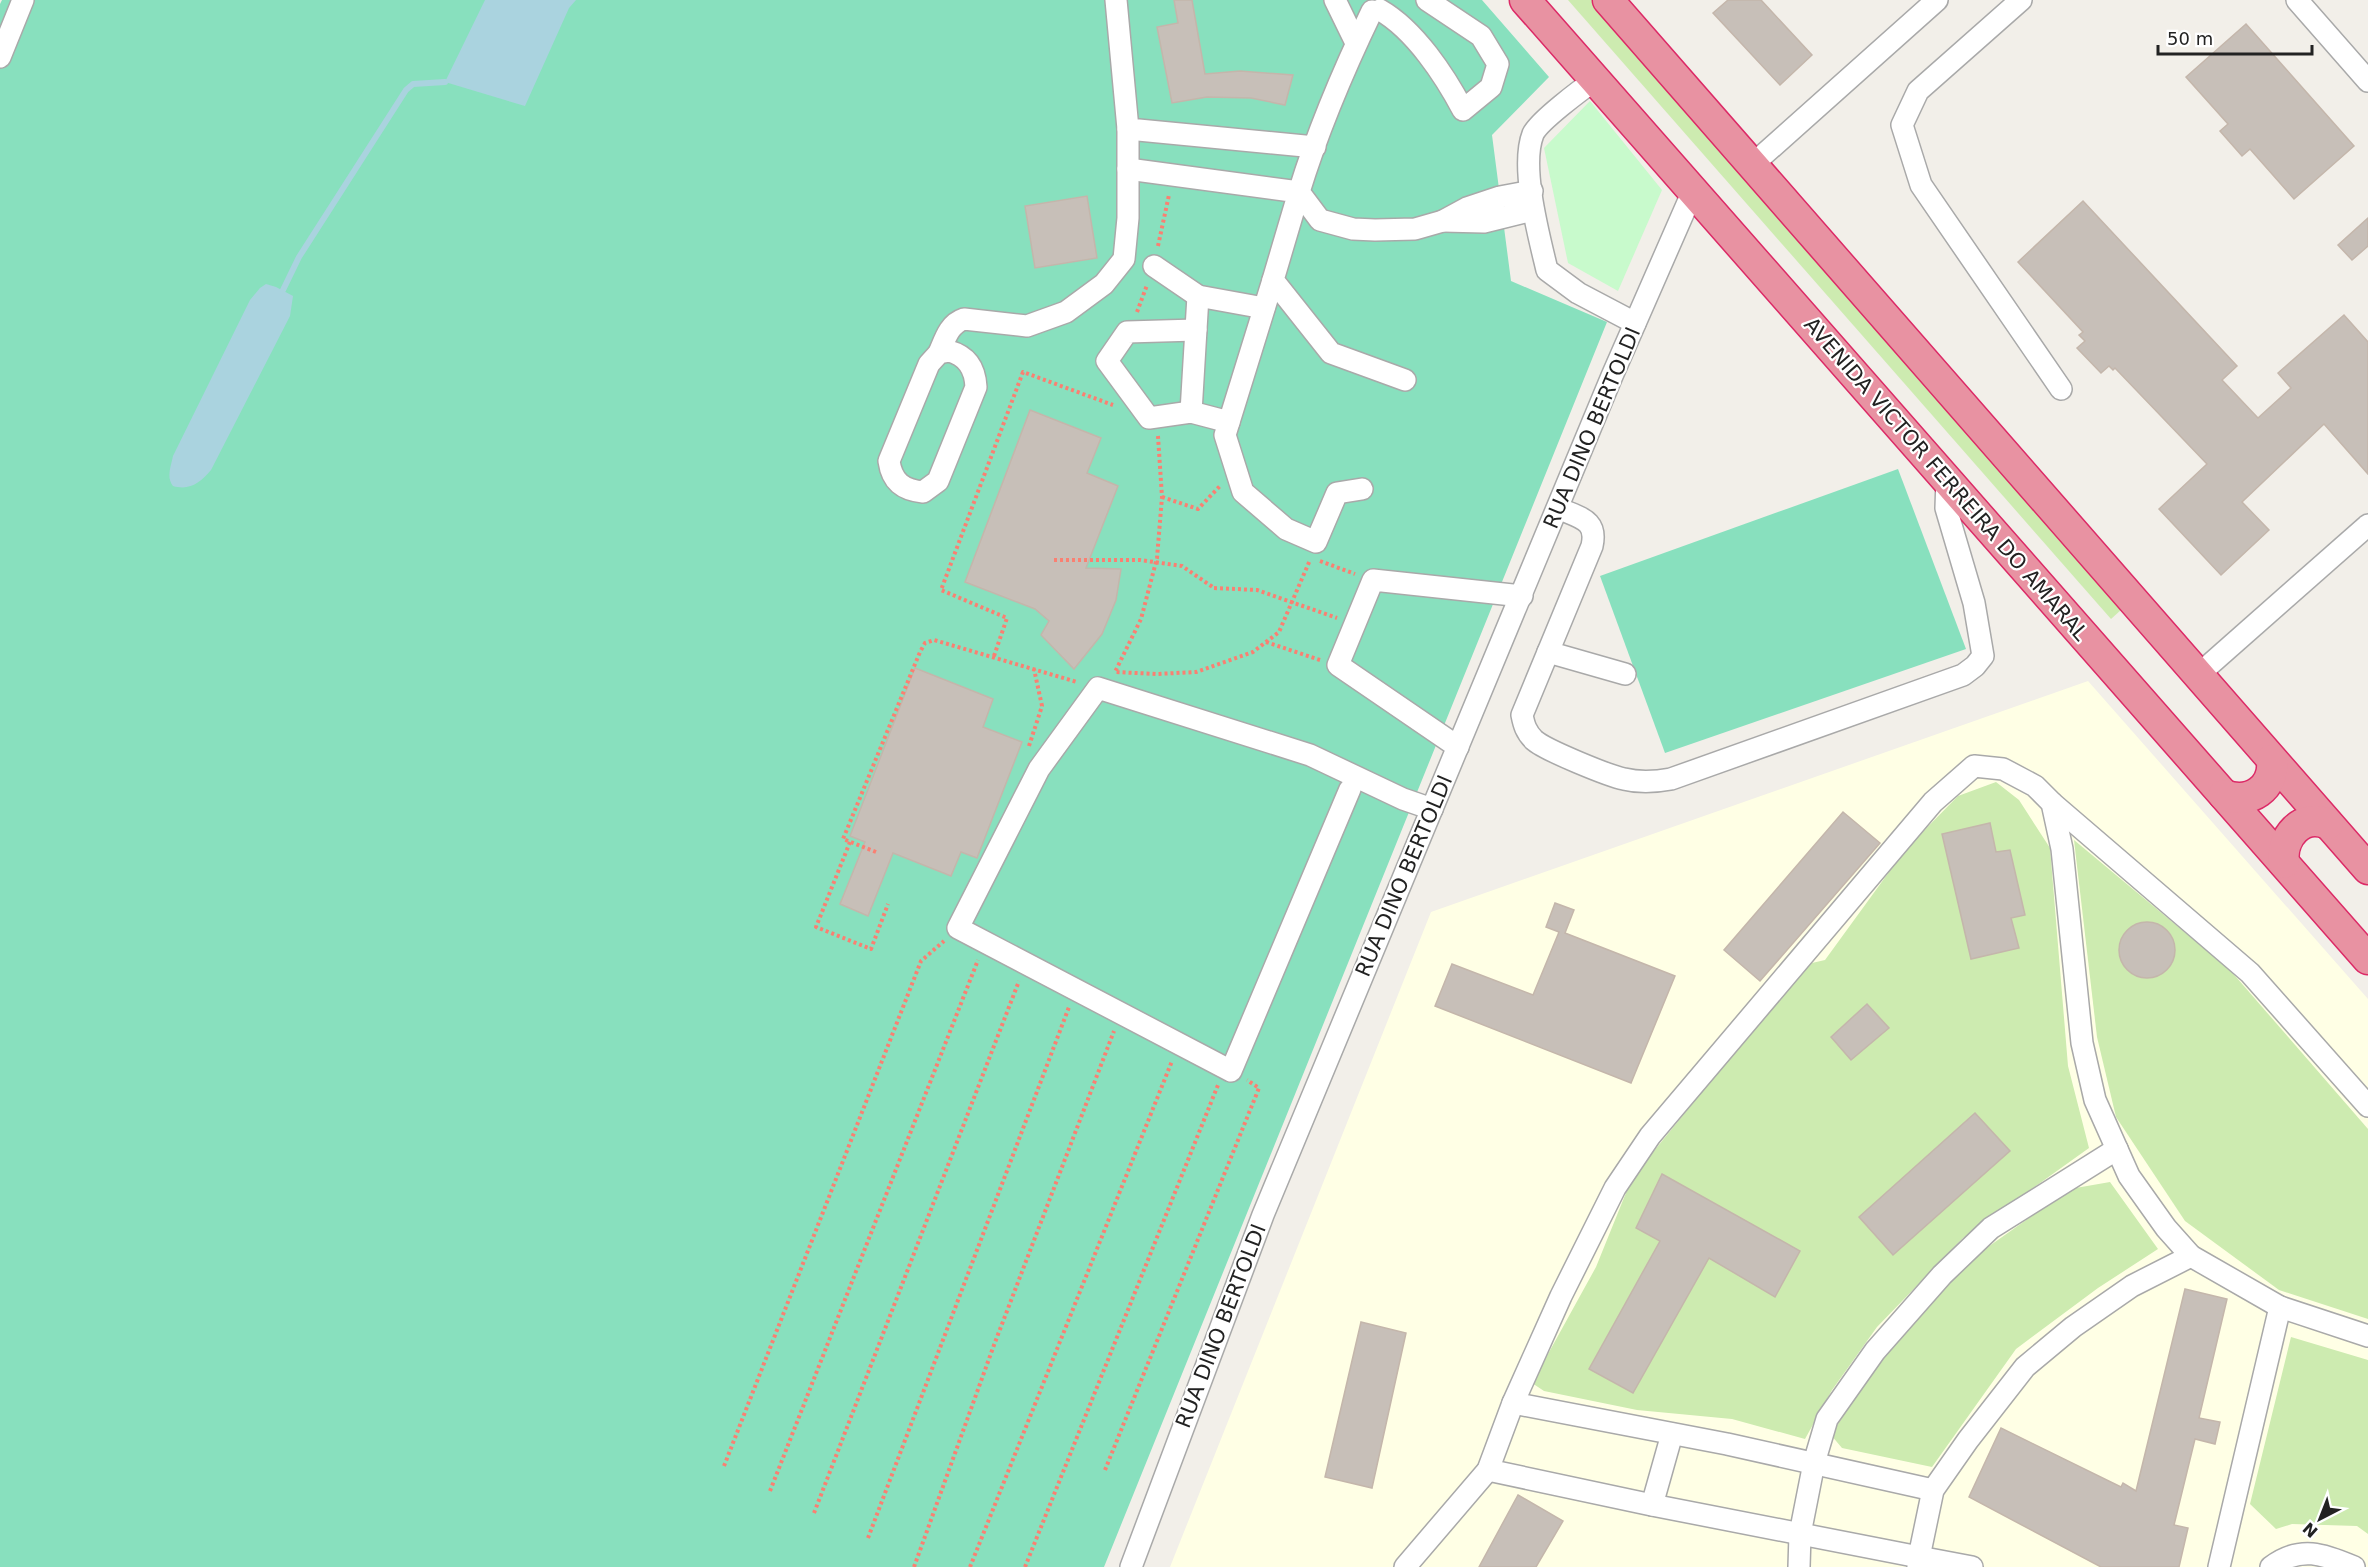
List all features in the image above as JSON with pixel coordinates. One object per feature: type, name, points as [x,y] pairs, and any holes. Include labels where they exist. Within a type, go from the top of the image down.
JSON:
[{"type":"highway","name":"AVENIDA VICTOR FERREIRA DO AMARAL","points":[[1525,0],[2368,958]]},
{"type":"highway","points":[[1608,0],[2368,869]]},
{"type":"highway","points":[[2224,795],[2242,798],[2259,792],[2270,778],[2272,760]]},
{"type":"highway","points":[[2284,863],[2285,844],[2296,828],[2314,821],[2328,824]]},
{"type":"street","points":[[0,57],[23,0]]},
{"type":"street","points":[[939,353],[949,351],[960,354],[970,364],[976,377],[976,387],[938,481],[923,492],[909,490],[898,484],[891,473],[890,461],[919,385],[929,364],[939,353],[949,329],[956,322],[964,319],[1027,326],[1066,312],[1104,284],[1124,259],[1128,218],[1128,129],[1116,0]]},
{"type":"street","points":[[1335,0],[1356,43]]},
{"type":"street","points":[[1362,489],[1337,493],[1316,542],[1286,529],[1243,492],[1225,435],[1299,192],[1356,43],[1376,5],[1405,29],[1452,88],[1463,110],[1491,87],[1498,64],[1481,36],[1427,0]]},
{"type":"street","points":[[1752,165],[1936,0]]},
{"type":"street","points":[[2021,0],[1918,91],[1902,125],[1921,185],[2061,389]]},
{"type":"street","points":[[2297,0],[2368,81]]},
{"type":"street","points":[[1595,80],[1576,93],[1534,132],[1528,154],[1532,201],[1547,270],[1578,293],[1635,323]]},
{"type":"street","points":[[1128,129],[1315,147]]},
{"type":"street","points":[[1128,169],[1299,192],[1320,220],[1353,229],[1415,229],[1443,221],[1467,208],[1500,197],[1532,201]]},
{"type":"street","name":"RUA DINO BERTOLDI","points":[[1131,1567],[1263,1215],[1635,323],[1693,191]]},
{"type":"street","points":[[1285,243],[1320,220]]},
{"type":"street","points":[[1154,266],[1198,296],[1264,308]]},
{"type":"street","points":[[1273,280],[1331,352],[1405,381]]},
{"type":"street","points":[[1191,412],[1198,296]]},
{"type":"street","points":[[1196,330],[1127,332],[1107,362],[1149,418],[1191,412],[1229,422]]},
{"type":"street","points":[[1558,508],[1591,525],[1595,534],[1522,715],[1524,728],[1534,740],[1549,749],[1622,779],[1643,782],[1671,779],[1963,675],[1975,666],[1983,656],[1974,603],[1946,508],[1947,479]]},
{"type":"street","points":[[2198,675],[2368,525]]},
{"type":"street","points":[[1458,747],[1338,665],[1373,580],[1522,596]]},
{"type":"street","points":[[1548,652],[1625,674]]},
{"type":"street","points":[[1353,783],[1310,755],[1098,688],[1039,769],[958,928],[1228,1069],[1353,783],[1362,772],[1371,771],[1432,810]]},
{"type":"street","points":[[1405,1567],[1488,1470],[1513,1403],[1561,1296],[1615,1188],[1650,1136],[1933,802],[1974,766],[2003,769],[2035,786],[2250,973],[2368,1106]]},
{"type":"street","points":[[2052,803],[2062,849],[2082,1042],[2095,1100],[2129,1176],[2166,1227],[2191,1256],[2280,1306],[2368,1336]]},
{"type":"street","points":[[1798,1567],[1800,1534],[1814,1463],[1827,1419],[1875,1351],[1942,1275],[1991,1228],[2117,1149]]},
{"type":"street","points":[[1918,1562],[1933,1490],[1968,1440],[2025,1367],[2073,1327],[2132,1286],[2191,1256]]},
{"type":"street","points":[[2219,1567],[2280,1306]]},
{"type":"street","points":[[1513,1403],[1814,1463],[1933,1490]]},
{"type":"street","points":[[1652,1505],[1672,1434]]},
{"type":"street","points":[[1488,1470],[1800,1534],[1918,1562],[1972,1567]]},
{"type":"street","points":[[2271,1567],[2282,1559],[2310,1552],[2354,1567]]},
{"type":"path","points":[[993,656],[1007,618],[941,590],[1023,372],[1149,418],[1158,435],[1162,497],[1157,558],[1141,619],[1116,672],[1156,674],[1196,672],[1253,652],[1279,632],[1311,557],[1332,567],[1373,580]]},
{"type":"path","points":[[1162,497],[1198,509],[1220,486],[1243,492]]},
{"type":"path","points":[[1054,560],[1140,560],[1182,566],[1214,588],[1257,590],[1291,600],[1354,625]]},
{"type":"path","points":[[876,852],[843,839],[920,652],[926,643],[934,640],[1098,688]]},
{"type":"path","points":[[1266,642],[1296,654],[1338,665]]},
{"type":"path","points":[[1025,757],[1042,706],[1034,669]]},
{"type":"path","points":[[850,842],[816,927],[871,949],[888,904]]},
{"type":"path","points":[[724,1466],[921,961],[958,928]]},
{"type":"path","points":[[770,1491],[985,942]]},
{"type":"path","points":[[814,1513],[1026,964]]},
{"type":"path","points":[[868,1538],[1076,990]]},
{"type":"path","points":[[914,1567],[994,1345],[1121,1013]]},
{"type":"path","points":[[970,1567],[1179,1044]]},
{"type":"path","points":[[1025,1567],[1228,1069],[1259,1088],[1105,1470]]},
{"type":"shaded area","points":[[2088,681],[2368,999],[2368,1567],[1170,1567],[1431,912]]},
{"type":"green space","points":[[2,0],[1482,0],[1549,77],[1492,135],[1511,281],[1607,322],[1104,1567],[0,1567],[0,4]]},
{"type":"green space","points":[[1568,0],[1595,0],[2121,610],[2111,619]]},
{"type":"green space","points":[[1590,101],[1662,190],[1618,291],[1568,263],[1544,148]]},
{"type":"green space","points":[[1898,469],[1966,649],[1665,753],[1600,576]]},
{"type":"green space","points":[[1996,782],[2019,800],[2050,848],[2068,1066],[2089,1148],[1963,1238],[1877,1327],[1832,1390],[1805,1439],[1732,1419],[1637,1410],[1544,1391],[1532,1383],[1596,1267],[1632,1178],[1767,1012],[1812,963],[1825,960],[1905,850],[1958,796]]},
{"type":"green space","points":[[2074,840],[2230,970],[2368,1129],[2368,1319],[2279,1290],[2185,1221],[2116,1117],[2097,1037]]},
{"type":"green space","points":[[2110,1182],[2158,1249],[2098,1288],[2016,1349],[1932,1467],[1842,1448],[1831,1435],[1883,1354],[1978,1254],[2070,1189]]},
{"type":"green space","points":[[2291,1337],[2368,1360],[2368,1534],[2357,1526],[2292,1524],[2276,1529],[2250,1504]]},
{"type":"water","points":[[485,0],[576,0],[569,8],[525,106],[445,82]]},
{"type":"water","points":[[266,284],[293,296],[290,316],[211,470],[195,484],[185,487],[173,486],[169,475],[173,456],[250,300]]},
{"type":"building","points":[[1174,0],[1192,0],[1205,74],[1240,71],[1293,75],[1285,105],[1251,98],[1207,97],[1172,103],[1157,27],[1178,23]]},
{"type":"building","points":[[1728,0],[1761,0],[1812,55],[1780,85],[1713,13]]},
{"type":"building","points":[[2246,24],[2354,146],[2294,199],[2250,149],[2242,156],[2220,131],[2228,124],[2186,77]]},
{"type":"building","points":[[1087,196],[1097,258],[1035,268],[1025,206]]},
{"type":"building","points":[[2083,201],[2237,366],[2222,380],[2258,418],[2291,388],[2278,373],[2344,315],[2368,342],[2368,474],[2324,424],[2242,502],[2269,530],[2221,575],[2159,509],[2207,464],[2115,368],[2113,370],[2109,366],[2101,373],[2077,348],[2085,341],[2079,335],[2083,332],[2018,262]]},
{"type":"building","points":[[2368,218],[2368,246],[2352,260],[2338,245]]},
{"type":"building","points":[[1030,410],[1101,438],[1087,473],[1118,486],[1086,568],[1121,569],[1116,600],[1102,634],[1074,669],[1041,635],[1049,621],[1035,609],[965,582]]},
{"type":"building","points":[[915,668],[993,699],[983,727],[1022,742],[977,858],[961,852],[951,876],[893,853],[868,916],[840,904],[865,842],[850,836]]},
{"type":"building","points":[[1843,812],[1880,843],[1760,981],[1724,950]]},
{"type":"building","points":[[1990,823],[1996,852],[2010,850],[2025,915],[2011,918],[2019,948],[1971,959],[1942,834]]},
{"type":"building","points":[[1555,903],[1574,910],[1565,933],[1675,976],[1631,1083],[1435,1006],[1452,964],[1533,995],[1559,932],[1546,927]]},
{"type":"building","points":[[2147,922],[2158,924],[2167,930],[2173,939],[2175,950],[2173,961],[2167,970],[2158,976],[2147,978],[2136,976],[2127,970],[2121,961],[2119,950],[2121,939],[2127,930],[2136,924]]},
{"type":"building","points":[[1867,1004],[1889,1028],[1851,1060],[1831,1037]]},
{"type":"building","points":[[1975,1113],[2010,1151],[1893,1255],[1859,1217]]},
{"type":"building","points":[[1662,1174],[1800,1251],[1775,1297],[1709,1258],[1633,1393],[1589,1369],[1660,1241],[1636,1228]]},
{"type":"building","points":[[2185,1289],[2227,1299],[2199,1418],[2220,1422],[2215,1444],[2195,1439],[2174,1525],[2188,1528],[2179,1567],[2101,1567],[1969,1497],[2001,1428],[2121,1487],[2123,1483],[2136,1491]]},
{"type":"building","points":[[1361,1322],[1406,1333],[1372,1488],[1325,1477]]},
{"type":"building","points":[[1518,1495],[1563,1521],[1536,1567],[1479,1567]]},
{"type":"waterway","points":[[283,290],[299,257],[406,90],[413,84],[445,82]]}]
